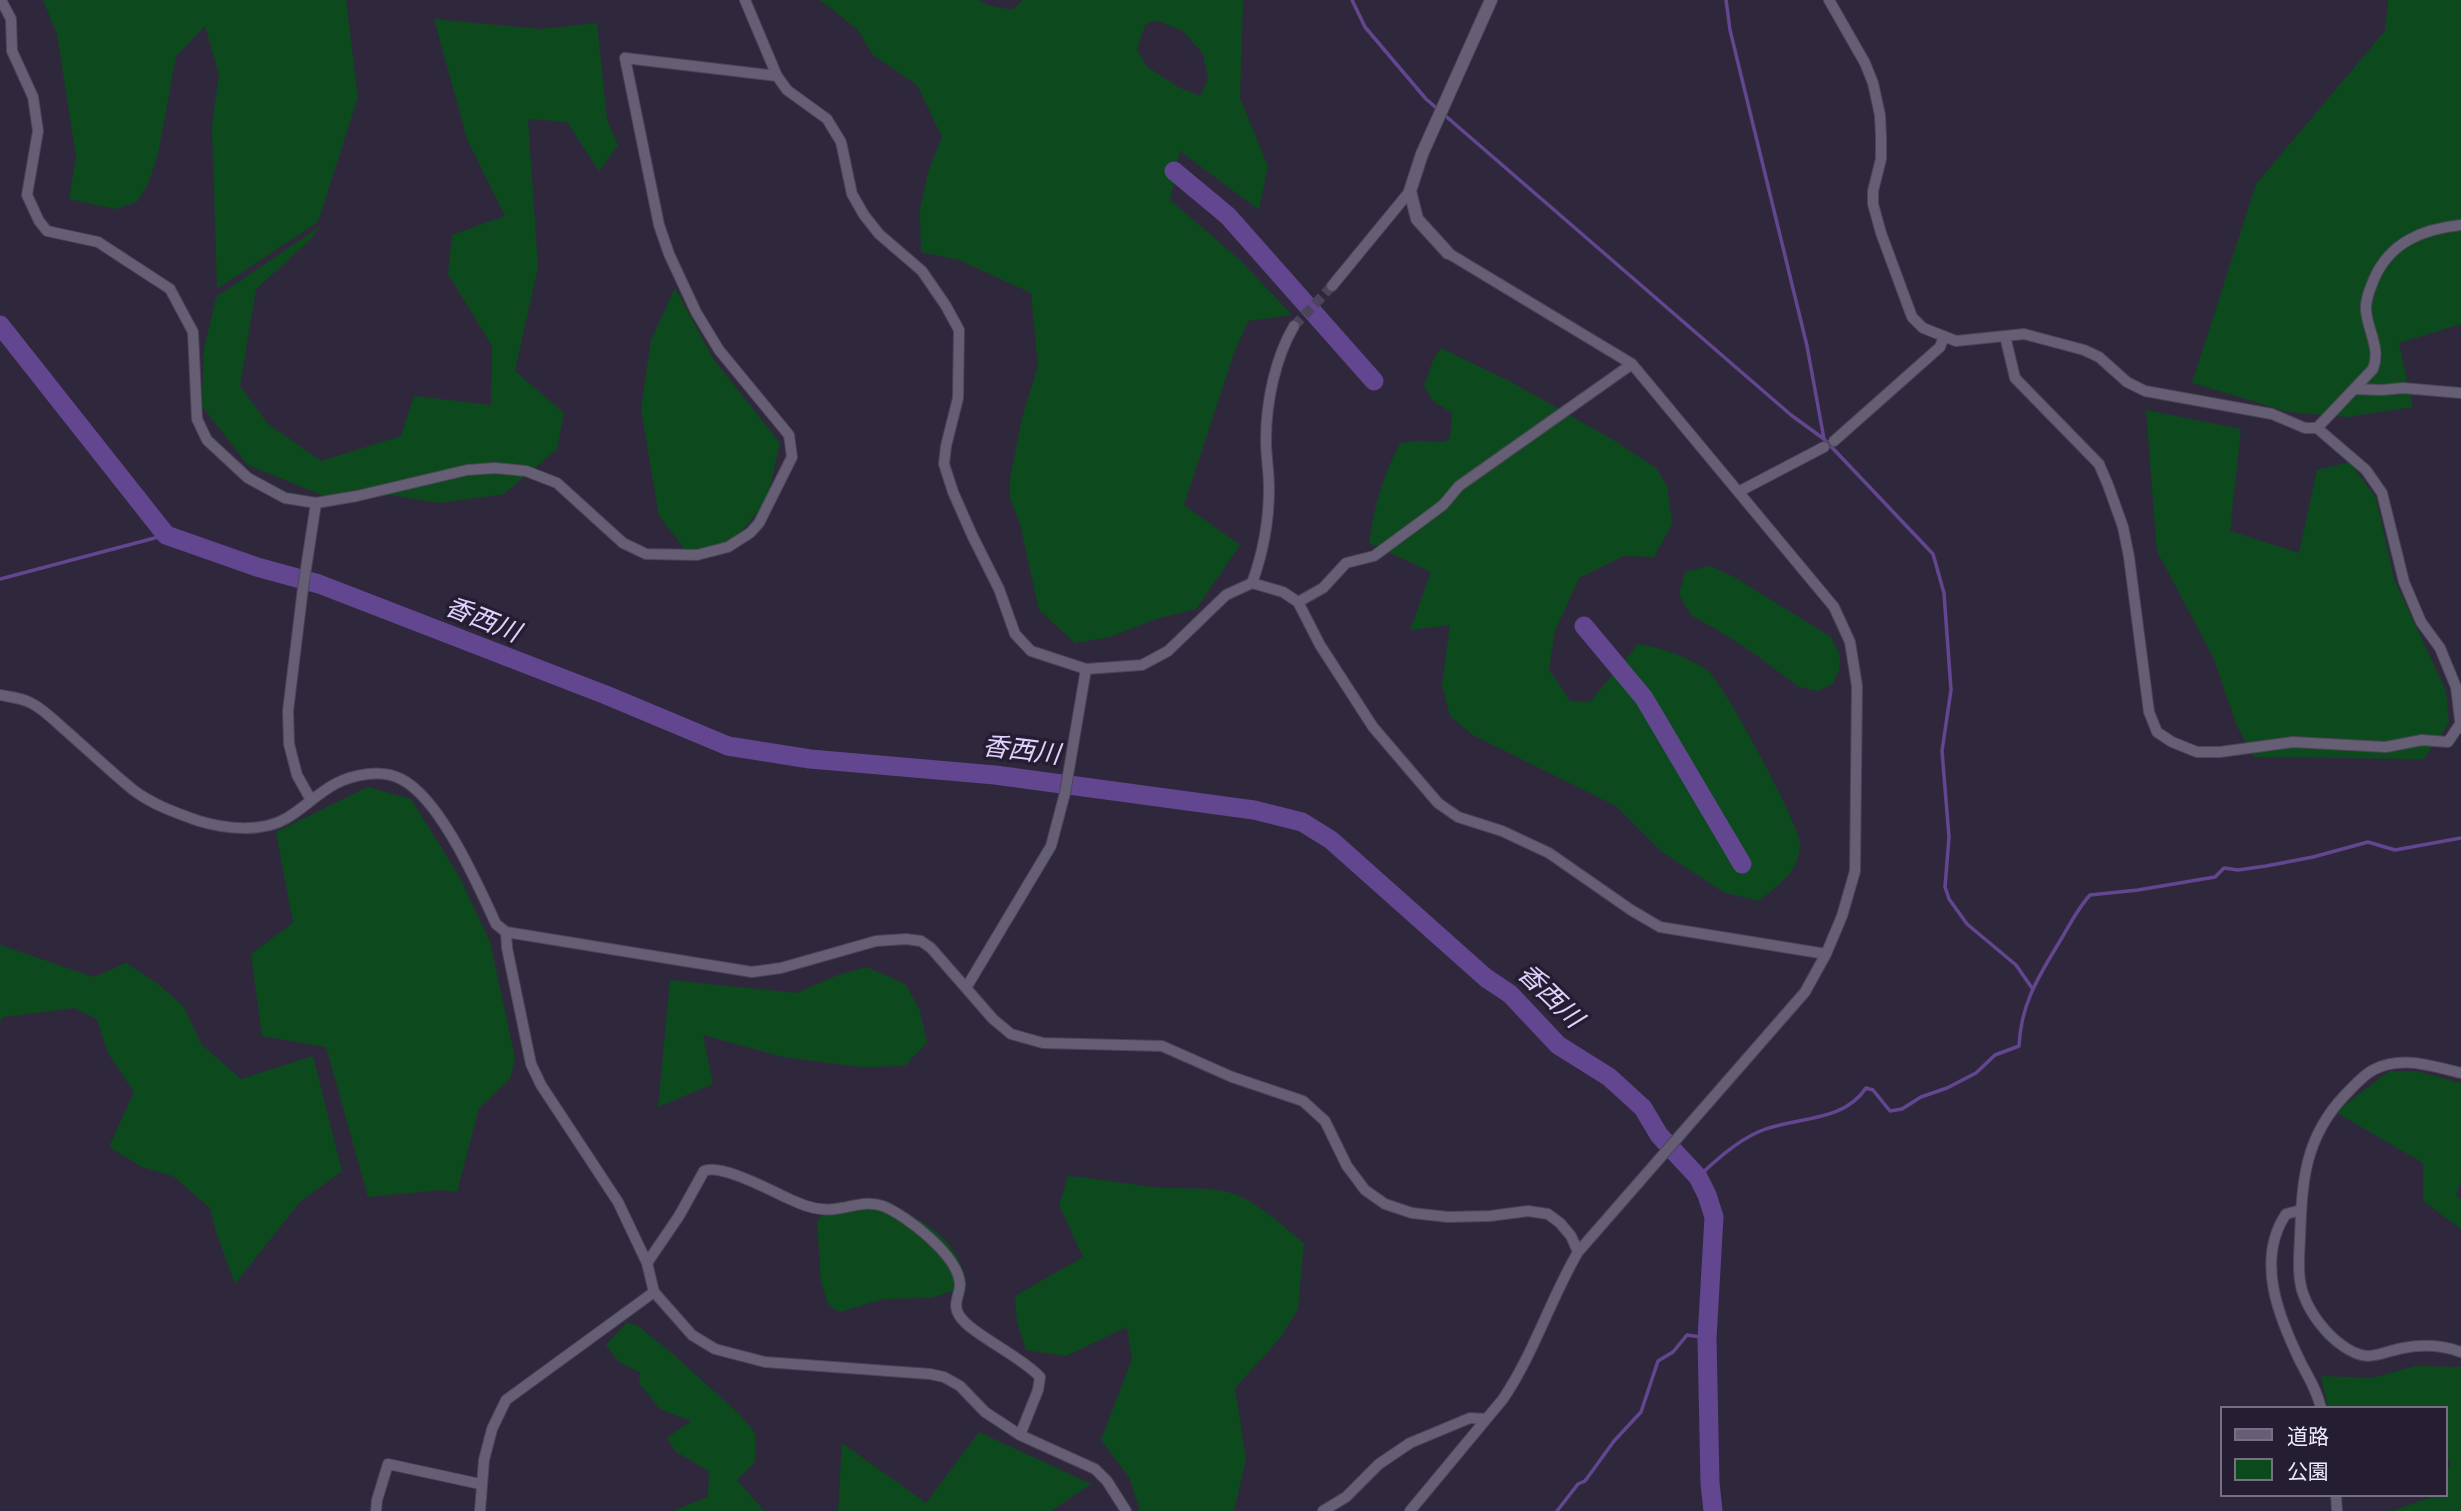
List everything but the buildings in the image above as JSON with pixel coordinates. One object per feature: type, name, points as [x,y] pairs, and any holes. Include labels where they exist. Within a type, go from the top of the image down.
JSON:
[{"type":"street","points":[[1,0],[11,19],[12,51],[33,97],[38,131],[27,195],[39,221],[47,231],[98,242],[170,289],[192,332],[197,419],[207,440],[248,478],[285,498],[316,503],[358,496],[467,470],[526,471],[557,483],[623,543],[646,554],[697,555],[728,547],[750,533],[767,510],[792,457],[789,435],[719,350],[696,312],[669,254],[659,225],[625,58],[777,76]]},
{"type":"street","points":[[745,0],[777,76],[787,90],[827,119],[841,142],[852,194],[864,215],[879,234],[922,271],[959,330],[958,398],[944,464],[953,492],[999,589],[1015,634],[1031,651],[1086,669],[1142,665],[1168,651],[1226,595],[1252,583],[1283,592],[1298,602],[1320,645],[1373,727],[1438,803],[1458,817],[1503,831],[1549,853],[1630,910],[1660,927],[1826,954]]},
{"type":"street","points":[[1332,286],[1410,191],[1422,154],[1491,0]]},
{"type":"street","points":[[1829,0],[1865,63],[1873,83],[1880,114],[1881,159],[1873,191],[1873,204],[1912,317],[1923,328],[1956,341],[2024,334],[2091,353],[2127,382],[2145,391],[2272,414],[2305,428],[2318,428],[2366,470],[2382,493],[2404,582],[2421,622],[2441,648],[2456,687],[2460,726],[2448,742],[2422,740],[2386,747],[2293,742],[2220,752],[2197,752],[2172,742],[2157,732],[2149,712],[2125,536],[2108,485],[2099,464],[2015,378],[2005,336]]},
{"type":"street","points":[[1410,191],[1417,219],[1448,253],[1632,364],[1834,607],[1850,642],[1857,686],[1855,871],[1842,916],[1826,954],[1805,992],[1578,1252],[1559,1284],[1516,1379],[1410,1511]]},
{"type":"street","points":[[2318,428],[2376,363],[2375,341],[2366,311],[2368,293],[2378,269],[2390,253],[2421,232],[2437,227],[2461,225]]},
{"type":"street","points":[[1252,583],[1262,558],[1269,489],[1266,439],[1270,402],[1282,346],[1294,326]]},
{"type":"street","points":[[1740,491],[1829,444],[1940,347],[1944,336]]},
{"type":"street","points":[[1298,602],[1322,588],[1346,564],[1374,555],[1443,505],[1459,486],[1632,364]]},
{"type":"street","points":[[2355,389],[2403,388],[2461,393]]},
{"type":"street","points":[[311,800],[297,775],[289,744],[288,711],[316,503]]},
{"type":"street","points":[[966,988],[1051,846],[1065,793],[1086,669]]},
{"type":"street","points":[[0,695],[30,702],[133,789],[149,800],[201,821],[232,827],[263,827],[285,819],[335,784],[354,776],[372,773],[400,778],[431,804],[496,924],[506,932],[752,972],[781,968],[876,941],[921,941],[931,948],[993,1019],[1011,1034],[1043,1043],[1162,1046],[1232,1077],[1303,1101],[1325,1121],[1348,1166],[1365,1190],[1384,1203],[1412,1213],[1448,1217],[1490,1216],[1528,1211],[1548,1214],[1560,1223],[1578,1252]]},
{"type":"street","points":[[506,932],[531,1064],[541,1085],[618,1202],[647,1263],[653,1292],[692,1335],[715,1349],[765,1362],[944,1377],[960,1386],[985,1412],[1020,1435],[1095,1469],[1107,1481],[1126,1511]]},
{"type":"street","points":[[2461,1073],[2408,1062],[2372,1070],[2331,1110],[2317,1132],[2308,1159],[2301,1194],[2300,1249],[2302,1294],[2336,1340],[2366,1357],[2403,1348],[2433,1345],[2461,1352]]},
{"type":"street","points":[[647,1263],[679,1216],[704,1171],[711,1168],[806,1206],[833,1210],[871,1202],[885,1207],[910,1221],[951,1262],[960,1284],[956,1302],[958,1315],[1029,1365],[1040,1377],[1038,1390],[1020,1435]]},
{"type":"street","points":[[2301,1210],[2286,1214],[2276,1230],[2272,1260],[2273,1290],[2320,1406]]},
{"type":"street","points":[[480,1511],[480,1484],[484,1460],[492,1429],[506,1400],[653,1292]]},
{"type":"street","points":[[1323,1511],[1346,1497],[1379,1464],[1410,1443],[1470,1418],[1486,1419]]},
{"type":"street","points":[[376,1511],[388,1464],[480,1484]]},
{"type":"green space","points":[[43,0],[346,0],[358,97],[318,222],[217,289],[212,126],[219,74],[205,26],[176,56],[158,154],[148,184],[137,202],[115,209],[69,199],[76,157],[57,34]]},
{"type":"green space","points":[[820,0],[978,0],[1012,10],[1023,0],[1243,0],[1240,98],[1268,166],[1259,210],[1180,151],[1170,200],[1240,260],[1292,315],[1248,321],[1233,356],[1184,505],[1240,545],[1196,609],[1159,618],[1110,637],[1075,643],[1039,610],[1020,524],[1010,498],[1010,478],[1022,418],[1038,366],[1031,293],[959,260],[921,252],[920,210],[928,172],[942,137],[917,85],[873,55],[857,29]],"holes":[[[1156,20],[1183,31],[1203,54],[1208,79],[1200,96],[1178,87],[1146,66],[1137,49],[1145,25]]]},
{"type":"green space","points":[[2388,0],[2461,0],[2461,324],[2399,343],[2413,407],[2347,417],[2289,412],[2192,383],[2256,184],[2385,31]]},
{"type":"green space","points":[[434,19],[541,29],[597,23],[607,119],[618,145],[599,171],[567,122],[528,119],[538,267],[515,371],[564,413],[557,449],[504,494],[441,503],[376,493],[329,498],[248,465],[202,406],[204,349],[216,297],[321,226],[309,241],[256,289],[240,386],[267,423],[321,461],[401,436],[414,396],[491,405],[492,346],[448,274],[452,235],[505,216],[467,139]]},
{"type":"green space","points":[[675,288],[714,360],[780,443],[767,500],[731,545],[688,553],[659,516],[641,409],[651,340]]},
{"type":"green space","points":[[1441,348],[1515,384],[1613,440],[1656,468],[1667,486],[1672,524],[1654,557],[1623,556],[1579,578],[1555,631],[1549,669],[1570,701],[1590,702],[1638,644],[1674,653],[1707,670],[1728,699],[1759,754],[1788,810],[1800,843],[1792,870],[1759,901],[1723,892],[1661,851],[1616,806],[1473,735],[1450,716],[1442,686],[1450,625],[1410,630],[1431,572],[1369,543],[1380,492],[1400,444],[1413,441],[1445,442],[1450,438],[1452,413],[1433,401],[1424,386],[1434,358]]},
{"type":"green space","points":[[2146,410],[2241,429],[2230,531],[2299,553],[2317,470],[2350,462],[2376,498],[2394,579],[2446,691],[2449,723],[2424,759],[2254,757],[2237,726],[2213,657],[2157,551]]},
{"type":"green space","points":[[1710,566],[1734,577],[1831,637],[1840,656],[1839,670],[1833,684],[1817,691],[1799,687],[1756,655],[1692,616],[1679,595],[1685,572]]},
{"type":"green space","points":[[368,787],[411,799],[460,878],[490,942],[515,1058],[510,1079],[479,1108],[457,1192],[439,1190],[368,1197],[326,1047],[262,1036],[251,954],[293,923],[276,832]]},
{"type":"green space","points":[[0,945],[94,977],[126,963],[158,984],[184,1007],[201,1044],[241,1079],[313,1056],[342,1171],[299,1203],[235,1284],[210,1208],[173,1176],[142,1167],[109,1147],[134,1092],[108,1053],[97,1019],[74,1008],[3,1017],[0,1022]]},
{"type":"green space","points":[[867,967],[905,984],[919,1008],[927,1042],[905,1066],[861,1067],[783,1057],[703,1035],[713,1084],[658,1107],[670,980],[796,993],[838,975]]},
{"type":"green space","points":[[2389,1071],[2416,1071],[2461,1083],[2461,1180],[2456,1196],[2461,1199],[2461,1229],[2423,1201],[2423,1163],[2336,1112]]},
{"type":"green space","points":[[1068,1176],[1153,1187],[1228,1192],[1258,1207],[1304,1243],[1298,1309],[1280,1338],[1235,1388],[1246,1459],[1234,1511],[1140,1511],[1129,1477],[1101,1440],[1132,1359],[1127,1327],[1066,1356],[1026,1350],[1017,1322],[1015,1296],[1083,1257],[1059,1205]]},
{"type":"green space","points":[[886,1202],[939,1234],[957,1256],[967,1286],[931,1298],[883,1299],[840,1312],[829,1306],[821,1283],[817,1220],[836,1204]]},
{"type":"green space","points":[[626,1323],[637,1325],[675,1356],[739,1414],[755,1433],[755,1462],[737,1480],[764,1511],[673,1511],[708,1497],[709,1471],[675,1451],[667,1438],[691,1421],[660,1409],[639,1383],[640,1373],[618,1361],[606,1345]]},
{"type":"green space","points":[[2416,1366],[2461,1367],[2461,1511],[2392,1511],[2432,1497],[2447,1497],[2447,1472],[2450,1464],[2447,1457],[2447,1406],[2328,1406],[2321,1376],[2372,1378]]},
{"type":"green space","points":[[979,1432],[1091,1484],[1051,1511],[838,1511],[842,1443],[926,1503]]},
{"type":"waterway","points":[[1352,0],[1365,27],[1426,99],[1791,415],[1824,439],[1933,554],[1944,593],[1951,690],[1942,751],[1949,837],[1945,887],[1949,899],[1967,924],[2016,965],[2032,988]]},
{"type":"waterway","points":[[1726,0],[1730,30],[1807,346],[1824,439]]},
{"type":"waterway","points":[[1174,171],[1228,216],[1374,381]]},
{"type":"waterway","name":"香西川","points":[[0,325],[166,535],[257,567],[319,584],[606,695],[728,746],[810,759],[995,775],[1254,810],[1302,822],[1331,840],[1486,978],[1510,994],[1558,1045],[1609,1077],[1643,1108],[1659,1135],[1698,1177],[1714,1217],[1707,1338],[1713,1511]]},
{"type":"waterway","points":[[0,579],[166,535]]},
{"type":"waterway","points":[[1584,626],[1644,698],[1742,864]]},
{"type":"waterway","points":[[1698,1177],[1734,1146],[1758,1132],[1831,1114],[1856,1100],[1866,1088],[1873,1090],[1890,1111],[1902,1109],[1921,1097],[1947,1088],[1976,1073],[1995,1055],[2019,1046],[2024,1015],[2034,988],[2072,920],[2090,895],[2215,877],[2224,868],[2238,870],[2266,866],[2368,842],[2395,850],[2461,838]]},
{"type":"waterway","points":[[1557,1511],[1641,1412],[1658,1361],[1673,1352],[1687,1335],[1707,1338]]},
{"type":"tunnel","points":[[1294,326],[1332,286]]}]
